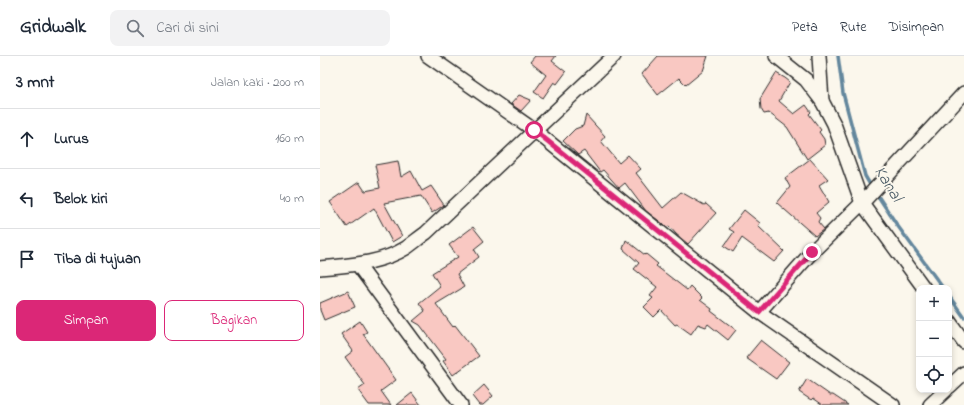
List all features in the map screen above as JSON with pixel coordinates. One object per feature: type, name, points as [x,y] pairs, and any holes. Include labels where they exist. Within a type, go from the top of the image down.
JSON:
[{"type":"street","points":[[428,56],[534,130],[759,312],[893,405]]},
{"type":"street","points":[[320,268],[358,265],[388,256],[406,248],[426,233],[614,56]]},
{"type":"street","points":[[776,56],[806,80],[822,101],[834,124],[866,199],[922,285]]},
{"type":"street","points":[[819,56],[822,101]]},
{"type":"street","points":[[759,312],[812,252],[866,199],[964,93]]},
{"type":"street","points":[[358,265],[458,404]]},
{"type":"street","points":[[952,325],[964,342]]},
{"type":"street","points":[[952,385],[964,374]]},
{"type":"street","points":[[930,405],[943,393]]},
{"type":"building","points":[[535,56],[556,56],[552,61],[566,72],[557,84],[554,82],[543,98],[534,92],[546,75],[530,62]]},
{"type":"building","points":[[658,56],[708,56],[703,71],[686,85],[679,78],[658,95],[642,74]]},
{"type":"building","points":[[776,73],[790,82],[779,101],[794,114],[806,105],[811,112],[809,114],[821,130],[819,132],[824,139],[825,145],[807,159],[787,127],[769,113],[764,114],[761,109],[760,99]]},
{"type":"building","points":[[519,95],[531,100],[521,111],[511,104]]},
{"type":"building","points":[[586,115],[605,136],[601,141],[619,163],[628,155],[641,169],[636,173],[663,208],[681,192],[704,205],[706,204],[716,213],[688,244],[669,226],[667,227],[646,211],[625,183],[619,188],[603,170],[600,172],[584,151],[578,155],[563,141],[575,129],[583,126]]},
{"type":"building","points":[[810,159],[828,179],[819,185],[829,202],[816,213],[820,218],[818,222],[824,229],[815,236],[777,203],[790,187],[785,178]]},
{"type":"building","points":[[398,161],[401,177],[411,171],[422,191],[431,186],[444,205],[432,213],[421,196],[384,203],[402,236],[392,242],[374,208],[347,227],[330,202],[359,182],[365,191],[380,188],[375,165]]},
{"type":"building","points":[[744,210],[760,223],[758,226],[784,251],[774,262],[742,238],[733,252],[724,246],[734,232],[729,229]]},
{"type":"building","points":[[473,227],[484,241],[474,249],[479,257],[457,274],[464,287],[436,304],[453,327],[455,325],[479,356],[453,375],[443,361],[446,359],[420,325],[413,321],[425,311],[419,303],[440,286],[432,273],[458,257],[449,245]]},
{"type":"building","points":[[626,240],[645,255],[646,254],[658,264],[656,266],[687,290],[690,286],[702,298],[700,300],[712,309],[711,311],[736,330],[728,340],[708,324],[706,327],[698,324],[691,334],[677,324],[675,325],[661,310],[654,317],[644,307],[653,298],[650,296],[657,287],[634,269],[639,263],[623,249]]},
{"type":"building","points":[[348,291],[355,307],[324,320],[320,310],[320,303]]},
{"type":"building","points":[[360,321],[367,332],[363,334],[396,380],[381,391],[391,405],[369,405],[358,390],[365,385],[345,357],[353,351],[341,334]]},
{"type":"building","points":[[761,340],[789,362],[776,379],[746,358]]},
{"type":"building","points":[[807,379],[848,405],[823,405],[813,398],[811,400],[799,392]]},
{"type":"building","points":[[484,385],[493,396],[483,405],[479,405],[472,396]]},
{"type":"building","points":[[412,393],[421,405],[397,405]]},
{"type":"waterway","name":"Kanal","points":[[838,56],[843,93],[865,176],[872,188]]},
{"type":"waterway","name":"Kanal","points":[[876,193],[897,225],[941,285]]},
{"type":"waterway","name":"Kanal","points":[[952,300],[964,317]]},
{"type":"route","points":[[534,130],[759,312],[812,252]]}]
